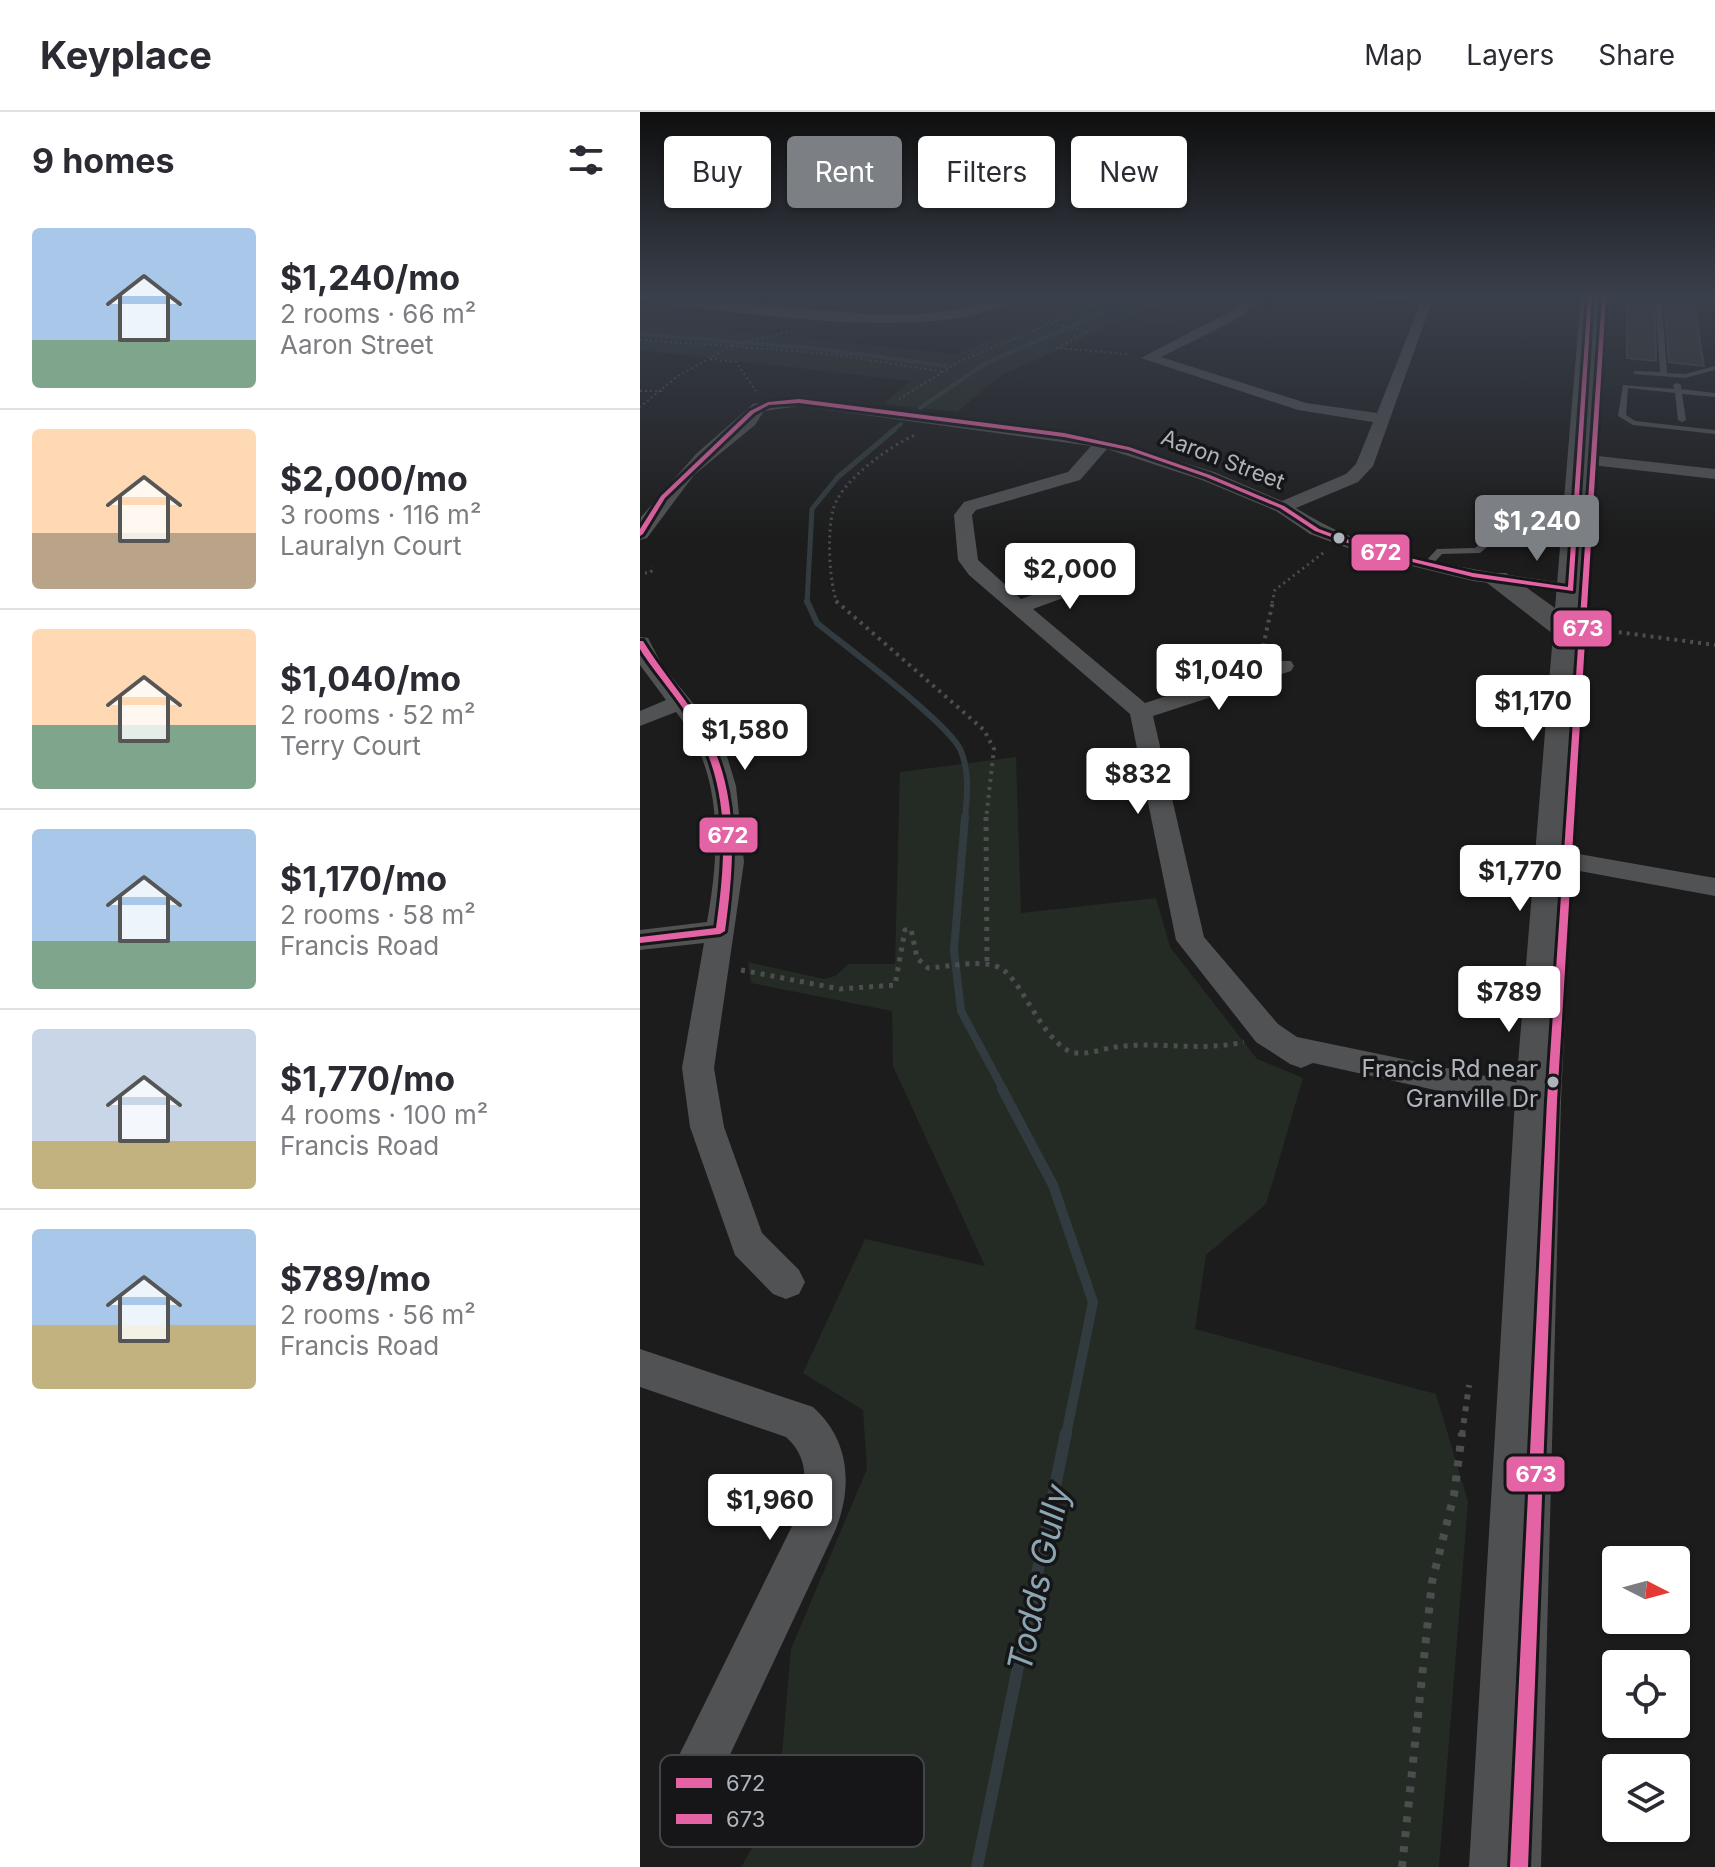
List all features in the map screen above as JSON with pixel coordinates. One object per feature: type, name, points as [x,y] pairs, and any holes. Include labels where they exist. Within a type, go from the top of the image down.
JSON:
[{"type":"main road","points":[[1505,1867],[1538,1100],[1556,859],[1582,630],[1571,590],[1585,377]]},
{"type":"main road","points":[[1496,579],[1582,630]]},
{"type":"street","points":[[1208,377],[1304,407],[1382,418]]},
{"type":"street","points":[[1282,507],[1352,478],[1364,466],[1398,377]]},
{"type":"street","points":[[640,534],[663,497],[681,478],[732,433],[775,404]]},
{"type":"street","name":"Aaron Street","points":[[775,404],[1023,429],[1103,443],[1170,461],[1282,507],[1317,530],[1341,539],[1427,565],[1571,590]]},
{"type":"street","points":[[1103,443],[1074,476],[970,506],[963,515],[968,560],[976,571],[1141,712],[1190,940],[1267,1033],[1301,1055],[1300,1048],[1538,1100]]},
{"type":"street","points":[[1580,459],[1715,474]]},
{"type":"street","points":[[1019,607],[1108,575]]},
{"type":"street","points":[[640,643],[652,667],[714,753],[724,786],[731,862],[698,1068],[707,1127],[748,1243],[786,1282]]},
{"type":"street","points":[[1141,712],[1283,666]]},
{"type":"street","points":[[640,719],[680,702]]},
{"type":"street","points":[[1556,859],[1715,887]]},
{"type":"street","points":[[640,940],[720,931]]},
{"type":"street","points":[[640,1368],[799,1421],[815,1433],[825,1454],[827,1484],[820,1516],[704,1755]]},
{"type":"lane","points":[[1669,377],[1680,391],[1682,420]]},
{"type":"lane","points":[[1715,395],[1625,386],[1622,416],[1628,421],[1715,432]]},
{"type":"lane","points":[[1427,565],[1440,551],[1477,551],[1512,522],[1519,502],[1577,506]]},
{"type":"path","points":[[640,407],[677,377]]},
{"type":"path","points":[[746,377],[756,392],[775,404]]},
{"type":"path","points":[[894,404],[936,377]]},
{"type":"path","points":[[640,391],[663,391]]},
{"type":"path","points":[[928,430],[893,445],[840,495],[831,523],[830,583],[838,606],[984,730],[991,740],[994,749],[984,837],[987,965]]},
{"type":"path","points":[[1283,666],[1263,647],[1275,590],[1341,539]]},
{"type":"path","points":[[645,573],[651,572],[652,566]]},
{"type":"path","points":[[1582,630],[1715,645]]},
{"type":"path","points":[[714,965],[840,989],[895,985],[905,930],[911,929],[921,964],[942,970],[987,965],[1008,974],[1043,1027],[1066,1050],[1076,1054],[1118,1046],[1223,1047],[1267,1033]]},
{"type":"path","points":[[1402,1867],[1432,1582],[1454,1495],[1469,1385]]},
{"type":"shaded area","points":[[875,377],[999,377],[957,412],[883,404],[911,381]]},
{"type":"shaded area","points":[[1016,757],[1021,913],[1156,898],[1170,947],[1257,1059],[1303,1078],[1266,1204],[1206,1255],[1195,1329],[1436,1394],[1468,1502],[1439,1867],[741,1867],[753,1847],[924,1847],[924,1755],[782,1755],[791,1649],[867,1469],[863,1410],[803,1373],[865,1239],[985,1266],[893,1066],[892,1011],[751,983],[748,962],[824,979],[835,976],[849,964],[895,964],[900,772]]},
{"type":"waterway","points":[[920,408],[966,377]]},
{"type":"waterway","points":[[892,431],[901,424]]},
{"type":"waterway","points":[[807,601],[812,509],[838,477],[895,429]]},
{"type":"waterway","points":[[807,601],[817,623],[918,705],[953,739],[966,768],[965,819]]},
{"type":"waterway","points":[[965,817],[954,950],[961,1011],[1004,1091]]},
{"type":"waterway","points":[[1002,1089],[1053,1185],[1093,1302],[1066,1435]]},
{"type":"waterway","name":"Todds Gully","points":[[977,1867],[1066,1433]]},
{"type":"transit line","name":"672","points":[[1571,590],[1585,377]]},
{"type":"transit line","name":"673","points":[[1519,1867],[1552,1101],[1599,377]]},
{"type":"transit line","name":"672","points":[[640,534],[663,497],[752,412],[768,404],[799,401],[1064,435],[1129,449],[1208,476],[1282,507],[1317,530],[1374,551],[1473,575],[1571,590]]},
{"type":"transit line","name":"672","points":[[640,643],[697,723],[719,772],[728,824],[727,877],[720,931]]},
{"type":"transit line","name":"672","points":[[640,940],[720,931]]},
{"type":"place","name":"Francis Rd near Granville Dr","points":[[1553,1082]]}]
